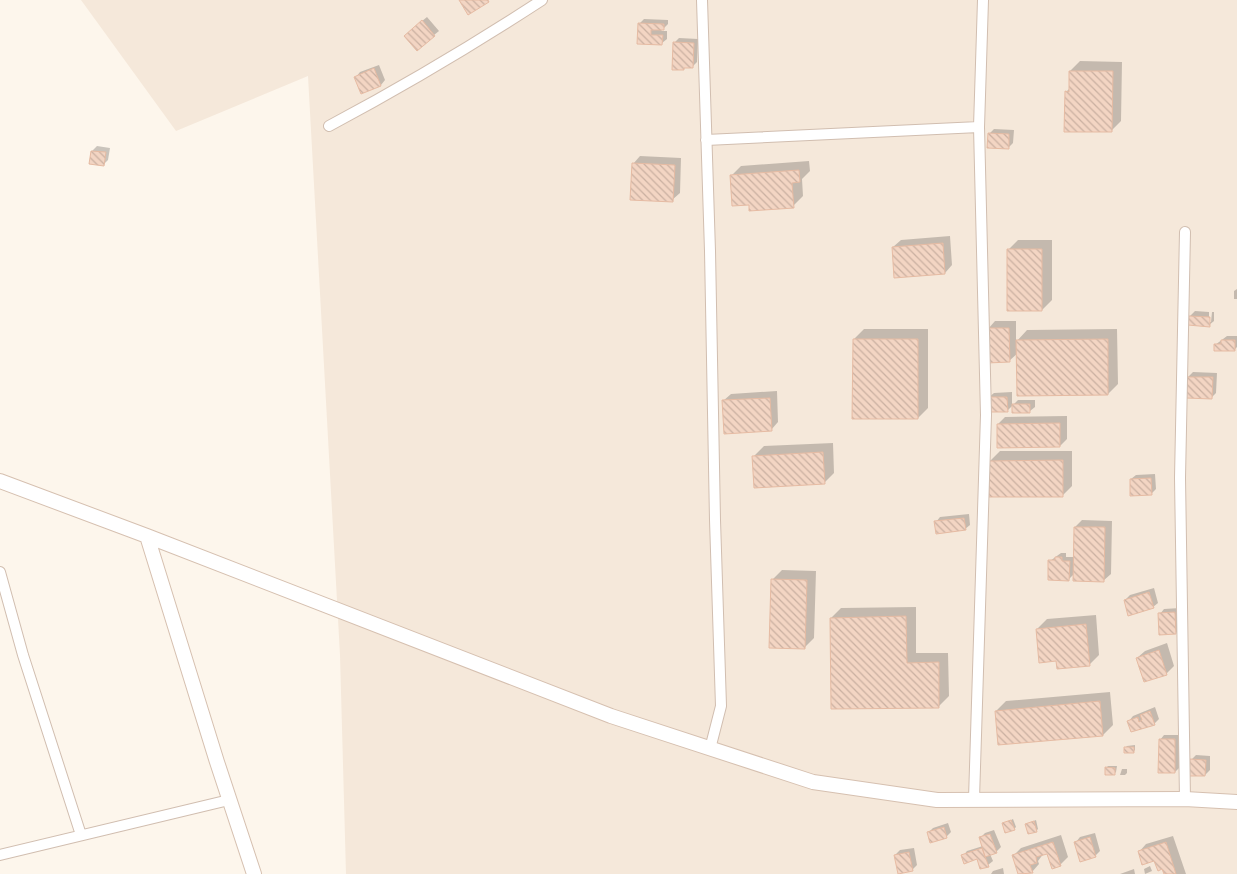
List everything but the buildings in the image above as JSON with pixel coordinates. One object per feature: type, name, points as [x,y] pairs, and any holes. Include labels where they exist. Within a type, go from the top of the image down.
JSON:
[{"type":"main road","points":[[0,481],[611,716],[813,782],[937,800],[1185,799],[1237,802]]},
{"type":"main road","points":[[147,536],[229,800],[254,874]]},
{"type":"street","points":[[329,126],[397,90],[495,31],[542,0]]},
{"type":"street","points":[[702,0],[710,251],[714,520],[721,706],[710,748]]},
{"type":"street","points":[[974,799],[986,415],[979,127],[984,0]]},
{"type":"street","points":[[706,140],[979,127]]},
{"type":"street","points":[[1185,232],[1180,478],[1185,799]]},
{"type":"street","points":[[0,572],[23,655],[80,835]]},
{"type":"street","points":[[0,856],[229,800]]},
{"type":"shaded area","points":[[81,0],[1237,0],[1237,874],[346,874],[340,655],[308,76],[176,131]]}]
